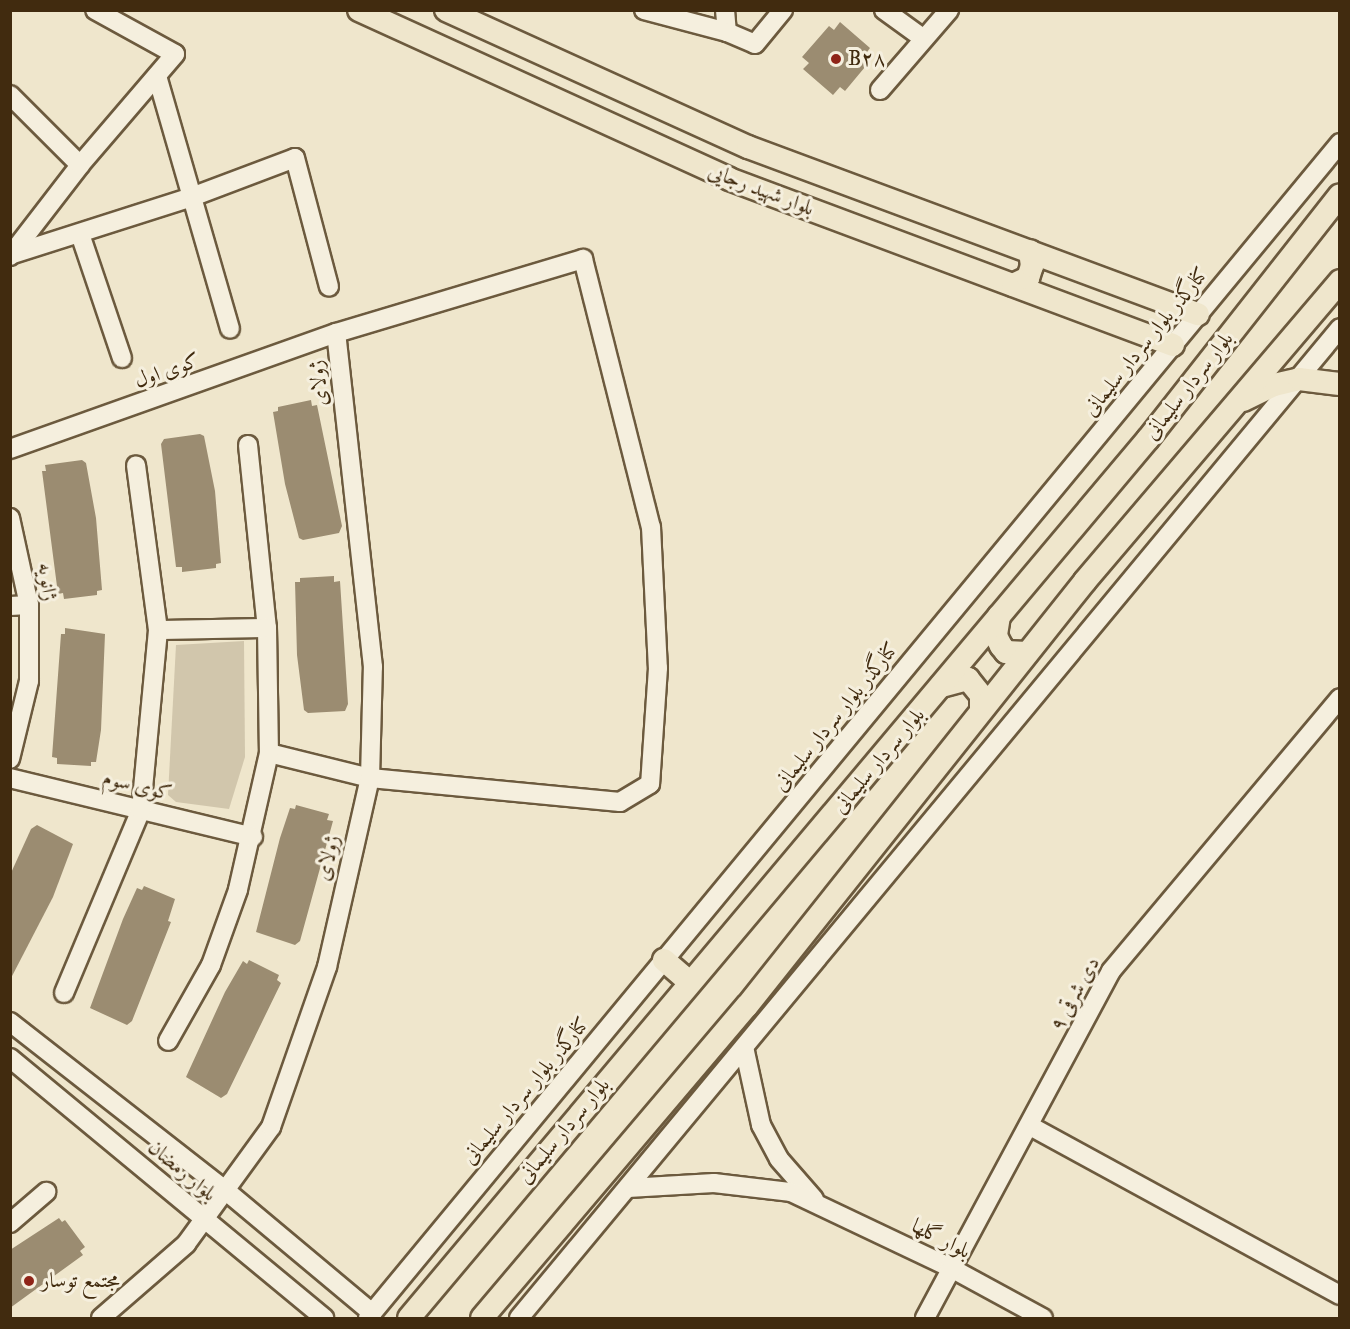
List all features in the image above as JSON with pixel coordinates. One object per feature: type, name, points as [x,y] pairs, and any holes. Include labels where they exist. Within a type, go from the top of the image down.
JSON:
[{"type":"main road","name":"بلوار شهید رجایی","points":[[359,10],[729,179],[1173,345]]},
{"type":"main road","name":"بلوار شهید رجایی","points":[[446,10],[748,147],[1198,314]]},
{"type":"main road","name":"بلوار سردار سلیمانی","points":[[409,1318],[1148,439],[1340,195]]},
{"type":"main road","points":[[1013,285],[1028,278],[1032,266],[1030,251]]},
{"type":"main road","name":"بلوار سردار سلیمانی","points":[[482,1318],[747,1006],[1027,653],[1340,281]]},
{"type":"main road","points":[[1235,404],[1274,385],[1299,379],[1340,384]]},
{"type":"main road","points":[[999,616],[996,636],[1001,646],[1006,652],[1027,653]]},
{"type":"main road","points":[[941,686],[968,678],[981,696],[981,710]]},
{"type":"main road","points":[[664,960],[690,982]]},
{"type":"street","points":[[11,256],[80,165],[175,54],[95,10]]},
{"type":"street","points":[[644,10],[727,32],[755,44],[783,10]]},
{"type":"street","points":[[724,10],[727,32]]},
{"type":"street","points":[[884,10],[924,39]]},
{"type":"street","points":[[880,90],[949,10]]},
{"type":"street","points":[[157,76],[189,198],[230,328]]},
{"type":"street","points":[[10,95],[80,165]]},
{"type":"street","name":"کنارگذر بلوار سردار سلیمانی","points":[[370,1316],[1340,144]]},
{"type":"street","points":[[11,256],[189,198],[295,158],[329,287]]},
{"type":"street","points":[[80,234],[122,358]]},
{"type":"street","name":"کوی اول","points":[[10,449],[336,333],[583,259],[651,527],[658,668],[650,784],[620,802],[370,778]]},
{"type":"street","points":[[519,1318],[933,824],[1080,638],[1340,328]]},
{"type":"street","name":"ژولای","points":[[101,1318],[186,1244],[272,1127],[327,967],[370,778],[373,667],[336,333]]},
{"type":"street","points":[[168,1041],[211,964],[253,837],[269,753],[267,628],[248,445]]},
{"type":"street","points":[[64,993],[141,810],[158,630],[136,465]]},
{"type":"street","name":"ژانویه","points":[[10,518],[29,604],[29,681],[10,759]]},
{"type":"street","points":[[10,606],[29,604]]},
{"type":"street","points":[[158,630],[267,628]]},
{"type":"street","name":"۹ دی شرقی","points":[[925,1318],[949,1267],[1030,1126],[1111,971],[1340,698]]},
{"type":"street","points":[[269,753],[370,778]]},
{"type":"street","name":"کوی سوم","points":[[10,778],[253,837]]},
{"type":"street","name":"بلوار رمضان","points":[[10,1022],[225,1190],[370,1316]]},
{"type":"street","name":"بلوار گلها","points":[[744,1047],[761,1125],[779,1158],[817,1203]]},
{"type":"street","name":"بلوار رمضان","points":[[10,1058],[324,1318]]},
{"type":"street","points":[[1030,1126],[1340,1295]]},
{"type":"street","name":"بلوار گلها","points":[[628,1188],[669,1184],[745,1186],[791,1192],[949,1267],[1043,1318]]},
{"type":"street","points":[[10,1222],[46,1192]]},
{"type":"shaded area","points":[[244,641],[245,757],[229,809],[176,802],[168,795],[176,645]]},
{"type":"building","name":"B۲۸","points":[[840,22],[870,48],[864,56],[870,61],[845,91],[840,87],[833,95],[803,69],[809,63],[802,57],[829,26],[834,30]]},
{"type":"building","points":[[311,400],[312,406],[317,405],[342,526],[339,533],[303,540],[299,538],[285,484],[273,412],[278,411],[278,407]]},
{"type":"building","points":[[200,434],[204,436],[215,491],[221,563],[216,564],[216,568],[182,572],[182,567],[176,567],[161,444],[164,439]]},
{"type":"building","points":[[82,460],[86,463],[96,518],[102,590],[97,591],[97,595],[64,599],[63,593],[58,594],[42,471],[46,471],[45,465]]},
{"type":"building","points":[[334,576],[334,582],[340,581],[348,704],[345,711],[308,713],[304,710],[297,655],[295,582],[300,582],[300,578]]},
{"type":"building","points":[[65,628],[105,634],[101,730],[96,762],[91,762],[91,766],[57,764],[57,758],[52,757],[61,634],[65,634]]},
{"type":"building","points":[[296,805],[329,814],[327,820],[333,821],[300,941],[295,945],[256,932],[280,838],[290,808],[295,809]]},
{"type":"building","points":[[37,825],[73,844],[53,897],[10,980],[10,875],[31,829]]},
{"type":"building","points":[[144,886],[175,899],[168,921],[171,922],[132,1021],[127,1025],[90,1008],[123,919],[137,888],[142,890]]},
{"type":"building","points":[[249,960],[279,975],[277,980],[281,983],[227,1094],[221,1098],[186,1077],[225,992],[243,961],[247,964]]},
{"type":"building","name":"مجتمع توسار","points":[[59,1218],[62,1222],[65,1220],[85,1247],[80,1251],[83,1255],[10,1308],[10,1250]]},
{"type":"place","name":"B۲۸","points":[[836,59]]},
{"type":"place","name":"مجتمع توسار","points":[[29,1281]]}]
